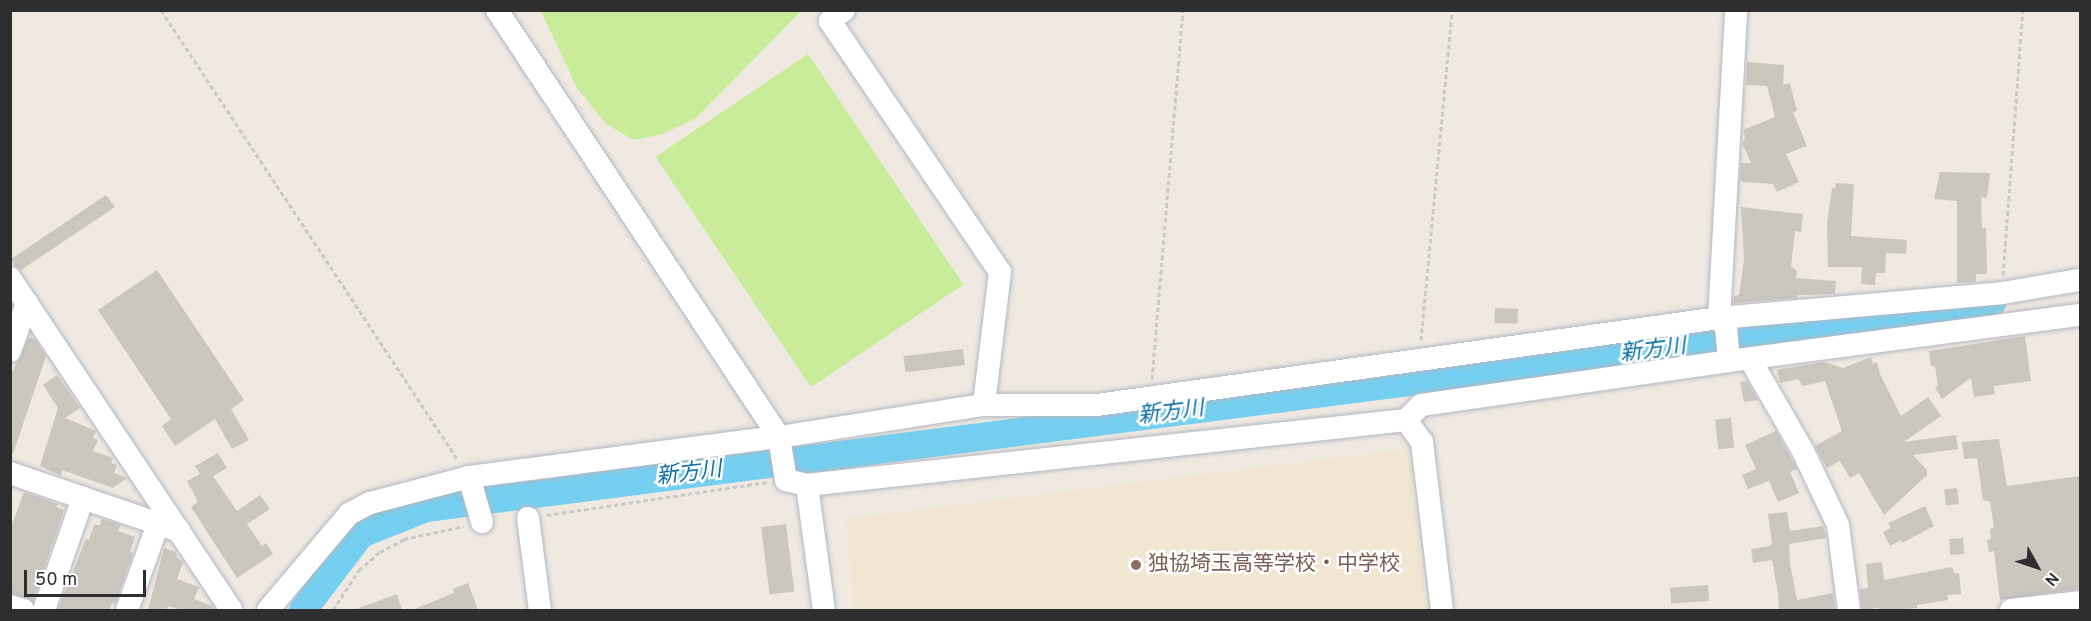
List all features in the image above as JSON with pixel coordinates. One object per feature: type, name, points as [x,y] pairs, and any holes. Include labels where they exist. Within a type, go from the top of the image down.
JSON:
[{"type":"street","points":[[497,10],[780,444],[796,483],[824,610]]},
{"type":"street","points":[[844,10],[830,21],[1000,272],[984,405]]},
{"type":"street","points":[[1736,10],[1722,323],[1736,358],[1803,450],[1838,525],[1849,610]]},
{"type":"street","points":[[10,278],[169,528],[231,610]]},
{"type":"street","points":[[268,610],[349,514],[370,502],[469,477],[780,444],[984,405],[1097,405],[1419,358],[2002,292],[2080,280]]},
{"type":"street","points":[[10,351],[27,303]]},
{"type":"street","points":[[796,483],[1406,420],[1421,405],[1736,358],[2080,315]]},
{"type":"street","points":[[1406,420],[1422,442],[1442,610]]},
{"type":"street","points":[[11,475],[169,528]]},
{"type":"street","points":[[469,477],[482,522]]},
{"type":"street","points":[[44,610],[83,498]]},
{"type":"street","points":[[528,518],[540,610]]},
{"type":"street","points":[[126,610],[169,528]]},
{"type":"street","points":[[2011,610],[2080,602]]},
{"type":"street","points":[[10,606],[23,610]]},
{"type":"path","points":[[161,10],[469,477]]},
{"type":"path","points":[[1151,398],[1183,10]]},
{"type":"path","points":[[1419,358],[1452,10]]},
{"type":"path","points":[[2002,292],[2023,10]]},
{"type":"shaded area","name":"独協埼玉高等学校・中学校","points":[[1408,449],[1427,610],[854,610],[846,519]]},
{"type":"green space","points":[[541,11],[801,11],[696,118],[663,134],[634,140],[606,124],[577,88]]},
{"type":"green space","points":[[808,54],[963,284],[811,387],[655,157]]},
{"type":"building","points":[[1747,62],[1784,65],[1783,85],[1790,83],[1797,111],[1793,112],[1807,146],[1786,154],[1799,182],[1777,192],[1773,184],[1743,182],[1740,179],[1741,163],[1751,163],[1742,143],[1745,139],[1743,130],[1775,117],[1767,86],[1746,85]]},
{"type":"building","points":[[1940,172],[1990,173],[1987,198],[1981,197],[1982,228],[1986,228],[1987,274],[1976,274],[1976,282],[1957,283],[1957,201],[1934,199]]},
{"type":"building","points":[[1836,183],[1854,184],[1851,236],[1907,240],[1906,254],[1886,253],[1885,273],[1876,273],[1875,285],[1861,284],[1862,267],[1828,267],[1827,223],[1832,188],[1835,188]]},
{"type":"building","points":[[106,195],[115,207],[21,270],[15,266],[11,259]]},
{"type":"building","points":[[1741,207],[1803,214],[1801,232],[1795,231],[1791,266],[1797,271],[1796,278],[1836,281],[1835,294],[1797,295],[1797,298],[1733,303],[1734,296],[1739,295],[1744,259]]},
{"type":"building","points":[[157,270],[244,400],[231,409],[249,440],[232,449],[215,419],[175,446],[162,426],[171,419],[98,310]]},
{"type":"building","points":[[1495,308],[1518,309],[1517,324],[1494,323]]},
{"type":"building","points":[[2025,336],[2031,381],[1994,386],[1995,394],[1974,397],[1971,378],[1942,399],[1935,388],[1938,386],[1935,366],[1931,366],[1929,351]]},
{"type":"building","points":[[29,338],[35,339],[46,356],[13,454],[10,453],[10,376]]},
{"type":"building","points":[[963,349],[965,365],[905,372],[903,356]]},
{"type":"building","points":[[1871,357],[1873,364],[1877,362],[1880,374],[1901,416],[1928,397],[1941,416],[1904,442],[1956,435],[1958,449],[1913,455],[1927,470],[1927,475],[1884,515],[1859,473],[1850,478],[1840,461],[1827,468],[1815,446],[1842,431],[1825,381],[1803,386],[1798,379],[1780,383],[1777,370],[1824,362],[1843,368]]},
{"type":"building","points":[[57,375],[80,408],[65,418],[96,431],[93,438],[98,440],[93,451],[113,458],[111,463],[117,465],[114,473],[127,478],[113,488],[62,470],[61,476],[40,466],[58,408],[43,385]]},
{"type":"building","points":[[1747,381],[1758,400],[1744,402],[1740,382]]},
{"type":"building","points":[[1731,418],[1734,448],[1718,450],[1715,420]]},
{"type":"building","points":[[1776,431],[1797,469],[1790,472],[1799,493],[1778,502],[1769,481],[1748,489],[1742,475],[1756,469],[1745,445]]},
{"type":"building","points":[[1999,439],[2007,486],[2080,476],[2080,589],[2000,600],[1994,551],[1989,552],[1987,540],[1991,539],[1990,529],[1994,528],[1990,502],[1983,500],[1977,458],[1964,459],[1962,442]]},
{"type":"building","points":[[218,453],[227,468],[213,476],[237,511],[260,495],[270,509],[247,524],[262,546],[266,543],[273,554],[237,578],[191,507],[198,502],[187,481],[200,474],[195,466]]},
{"type":"building","points":[[1957,488],[1959,504],[1946,505],[1944,490]]},
{"type":"building","points":[[24,492],[58,504],[56,507],[64,510],[33,601],[10,593],[10,530]]},
{"type":"building","points":[[1925,506],[1934,526],[1902,543],[1901,540],[1890,546],[1883,532],[1891,528],[1888,523]]},
{"type":"building","points":[[1787,512],[1790,531],[1823,526],[1826,538],[1789,544],[1797,600],[1833,593],[1835,610],[1779,610],[1772,560],[1753,563],[1751,549],[1770,546],[1772,543],[1768,514]]},
{"type":"building","points":[[102,519],[121,525],[118,531],[135,537],[130,552],[133,553],[115,604],[112,603],[109,610],[58,610],[86,539],[89,540],[94,525],[100,525]]},
{"type":"building","points":[[786,524],[794,591],[769,595],[761,527]]},
{"type":"building","points":[[1963,538],[1964,554],[1950,555],[1949,539]]},
{"type":"building","points":[[164,548],[176,552],[177,558],[183,562],[177,579],[199,587],[194,599],[212,606],[215,610],[181,610],[169,606],[166,610],[148,610]]},
{"type":"building","points":[[1882,562],[1884,580],[1952,567],[1955,574],[1959,573],[1961,594],[1947,595],[1948,600],[1917,605],[1917,608],[1862,610],[1860,589],[1868,588],[1866,564]]},
{"type":"building","points":[[468,583],[478,610],[412,610],[454,593],[453,589]]},
{"type":"building","points":[[1708,585],[1709,601],[1671,604],[1670,588]]},
{"type":"building","points":[[397,594],[402,610],[356,610],[356,609]]},
{"type":"waterway","name":"新方川","points":[[303,610],[361,534],[426,508],[1707,344],[1992,303]]},
{"type":"place","name":"独協埼玉高等学校・中学校","points":[[1136,565]]}]
